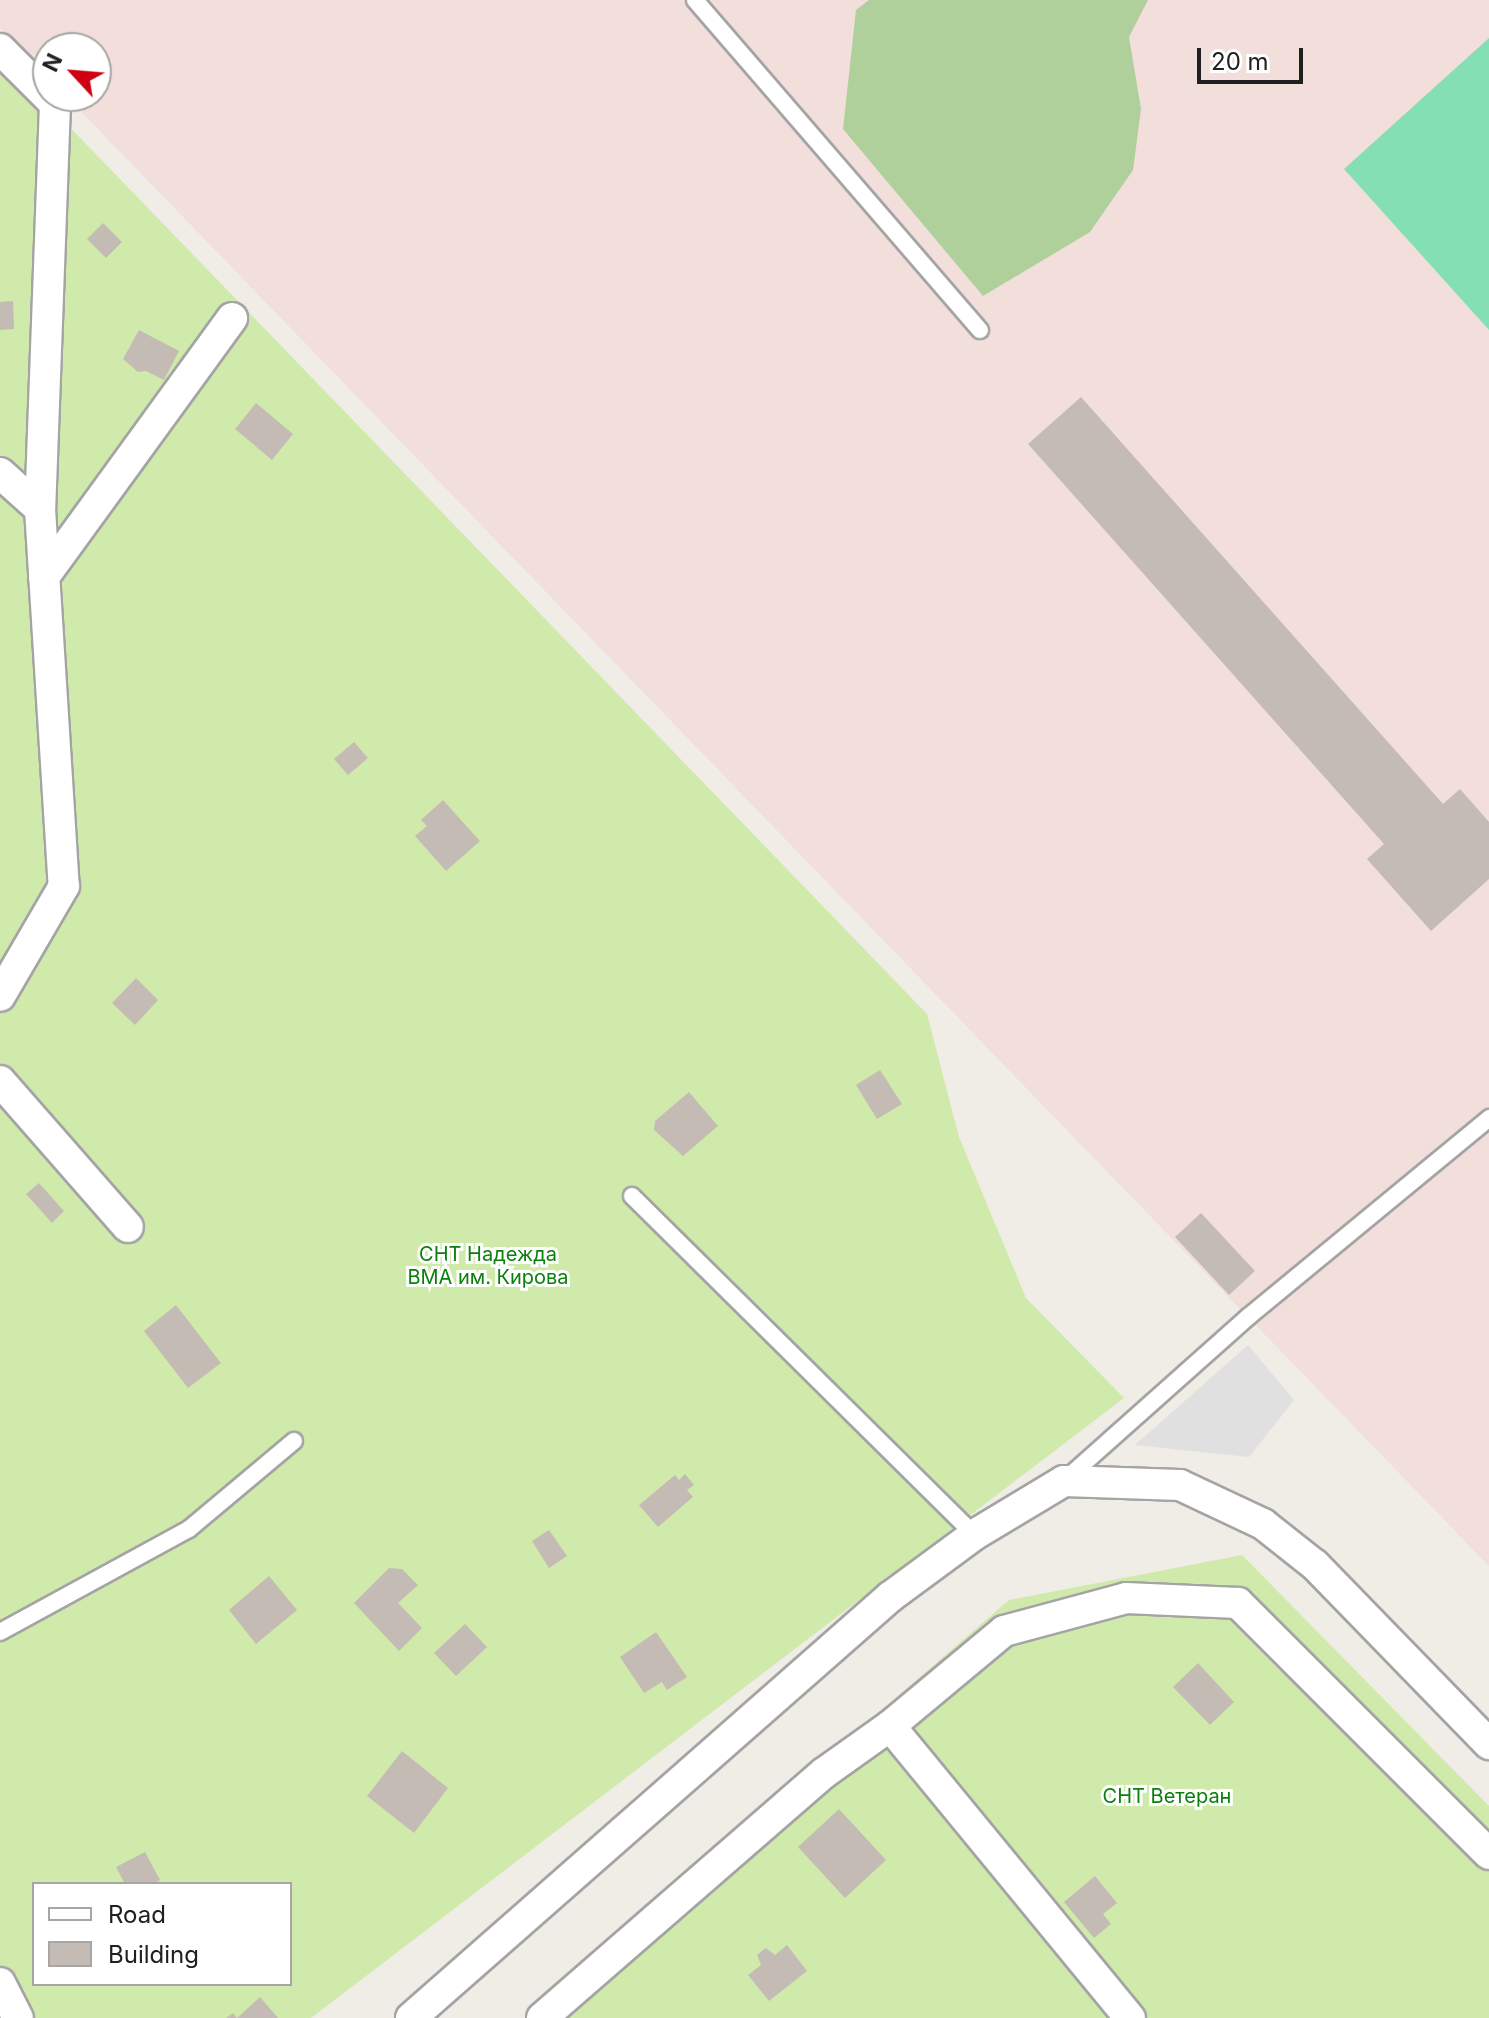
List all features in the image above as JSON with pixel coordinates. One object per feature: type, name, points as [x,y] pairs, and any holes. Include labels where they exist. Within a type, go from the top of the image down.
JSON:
[{"type":"street","points":[[0,49],[55,104],[40,509],[64,886],[0,996]]},
{"type":"street","points":[[44,577],[232,318]]},
{"type":"street","points":[[0,473],[40,509]]},
{"type":"street","points":[[0,1081],[128,1227]]},
{"type":"street","points":[[411,2018],[890,1597],[974,1535],[1064,1481],[1180,1485],[1263,1524],[1315,1565],[1489,1744]]},
{"type":"street","points":[[542,2018],[824,1773],[890,1726],[1004,1631],[1126,1598],[1238,1603],[1489,1854]]},
{"type":"street","points":[[890,1726],[1130,2018]]},
{"type":"street","points":[[0,1983],[18,2018]]},
{"type":"lane","points":[[695,0],[980,330]]},
{"type":"lane","points":[[1064,1481],[1248,1317],[1489,1118]]},
{"type":"lane","points":[[632,1196],[974,1535]]},
{"type":"lane","points":[[0,1632],[189,1529],[294,1441]]},
{"type":"shaded area","points":[[0,0],[1489,0],[1489,1566],[81,112],[112,112],[112,32],[32,32],[32,61],[0,28]]},
{"type":"shaded area","points":[[1248,1345],[1294,1400],[1249,1457],[1135,1445]]},
{"type":"green space","points":[[869,0],[1148,0],[1129,37],[1141,109],[1133,170],[1090,232],[983,296],[843,129],[856,10]]},
{"type":"green space","points":[[1489,38],[1489,330],[1344,169]]},
{"type":"green space","name":"СНТ Надежда ВМА им. Кирова","points":[[0,55],[32,88],[32,112],[55,112],[927,1014],[959,1137],[1026,1298],[1124,1398],[311,2018],[0,2018]]},
{"type":"green space","name":"СНТ Ветеран","points":[[1242,1555],[1489,1806],[1489,2018],[525,2018],[1009,1600]]},
{"type":"building","points":[[103,223],[122,242],[106,258],[87,239]]},
{"type":"building","points":[[13,301],[14,329],[0,330],[0,302]]},
{"type":"building","points":[[139,330],[179,351],[164,380],[146,371],[138,372],[123,359]]},
{"type":"building","points":[[1081,397],[1443,804],[1460,789],[1489,822],[1489,879],[1431,931],[1367,859],[1384,844],[1028,444]]},
{"type":"building","points":[[256,403],[293,434],[272,460],[235,429]]},
{"type":"building","points":[[354,742],[368,758],[348,775],[334,759]]},
{"type":"building","points":[[443,800],[480,841],[446,871],[415,836],[427,826],[421,820]]},
{"type":"building","points":[[136,978],[158,1000],[135,1025],[112,1003]]},
{"type":"building","points":[[880,1070],[902,1104],[877,1119],[856,1085]]},
{"type":"building","points":[[689,1092],[718,1126],[683,1156],[654,1130],[655,1121]]},
{"type":"building","points":[[39,1183],[64,1211],[52,1223],[26,1194]]},
{"type":"building","points":[[1201,1213],[1255,1271],[1229,1295],[1175,1237]]},
{"type":"building","points":[[176,1305],[221,1363],[188,1388],[144,1331]]},
{"type":"building","points":[[685,1474],[694,1485],[687,1490],[693,1497],[658,1527],[639,1505],[675,1475],[679,1480]]},
{"type":"building","points":[[549,1530],[567,1556],[549,1568],[532,1541]]},
{"type":"building","points":[[389,1568],[402,1569],[418,1585],[398,1603],[422,1628],[399,1651],[354,1603]]},
{"type":"building","points":[[269,1576],[297,1610],[256,1644],[229,1610]]},
{"type":"building","points":[[465,1624],[487,1647],[456,1676],[434,1653]]},
{"type":"building","points":[[656,1632],[687,1677],[667,1690],[662,1682],[644,1693],[620,1657]]},
{"type":"building","points":[[1198,1663],[1234,1702],[1210,1725],[1173,1687]]},
{"type":"building","points":[[402,1751],[448,1788],[414,1833],[367,1796]]},
{"type":"building","points":[[839,1809],[886,1860],[845,1898],[798,1847]]},
{"type":"building","points":[[145,1852],[160,1880],[124,1882],[116,1867]]},
{"type":"building","points":[[1095,1876],[1117,1903],[1103,1914],[1111,1924],[1094,1938],[1064,1902]]},
{"type":"building","points":[[787,1945],[807,1971],[769,2001],[748,1975],[761,1965],[757,1955],[766,1948],[775,1955]]},
{"type":"building","points":[[260,1997],[278,2018],[237,2018]]}]
